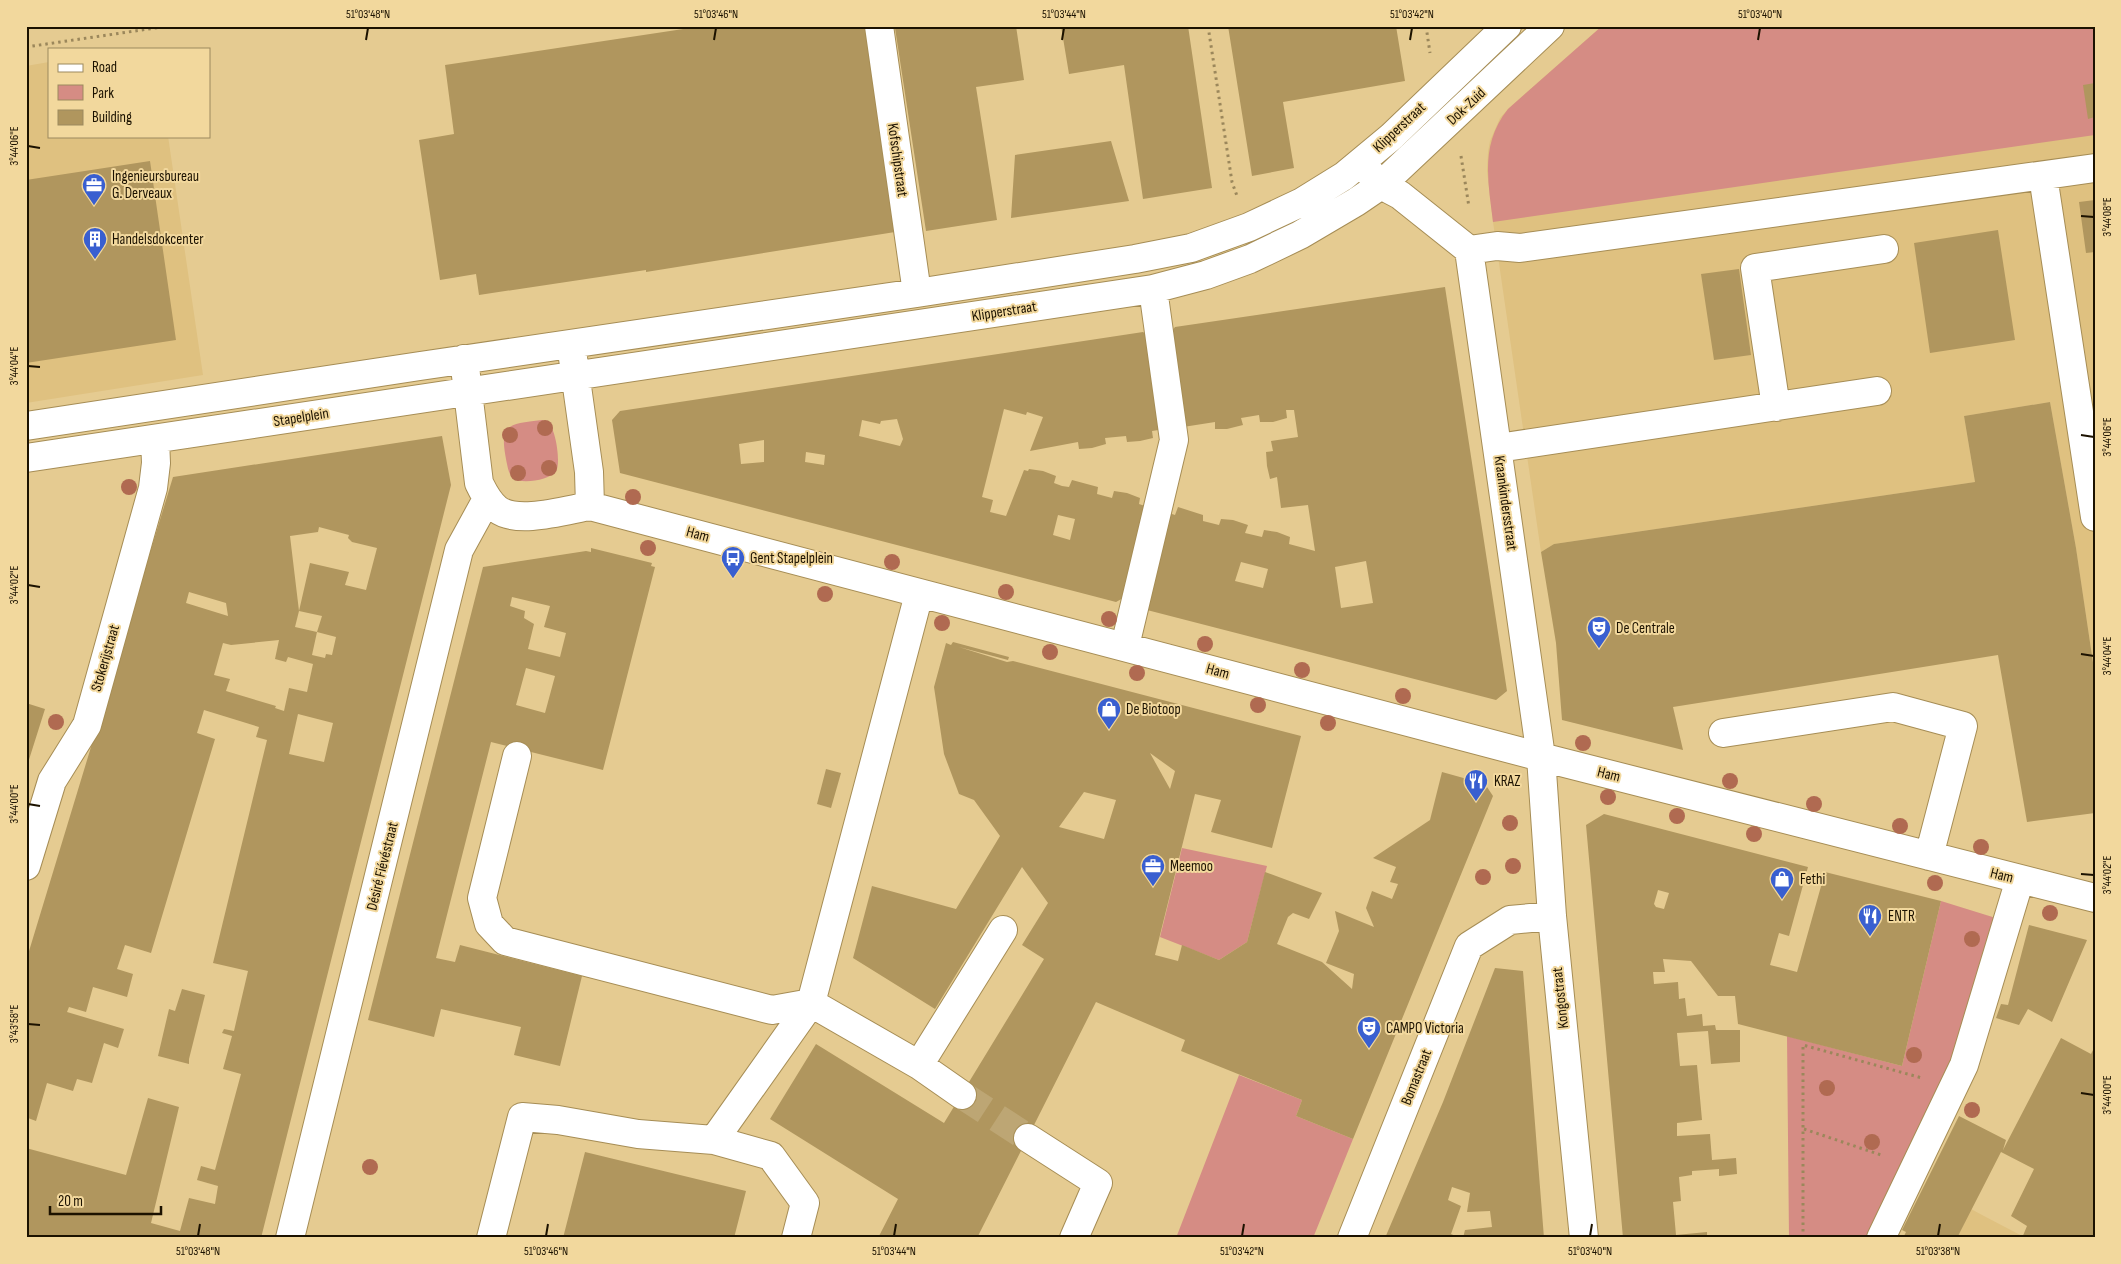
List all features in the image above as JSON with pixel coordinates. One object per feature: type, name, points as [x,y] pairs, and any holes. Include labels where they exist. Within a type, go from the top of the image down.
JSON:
[{"type":"street","name":"Kofschipstraat","points":[[879,26],[917,294]]},
{"type":"street","name":"Dok-Zuid","points":[[1438,90],[1506,26]]},
{"type":"street","name":"Dok-Zuid","points":[[1381,185],[1550,26]]},
{"type":"street","name":"Klipperstraat","points":[[571,344],[917,294],[1135,259],[1191,248],[1249,227],[1302,202],[1344,176],[1390,137],[1438,90]]},
{"type":"street","name":"Klipperstraat","points":[[575,376],[1153,289],[1206,275],[1250,259],[1300,235],[1381,185],[1360,162]]},
{"type":"street","points":[[1381,185],[1400,195],[1469,250],[1497,246],[1530,247],[2095,168]]},
{"type":"street","points":[[2043,176],[2095,517]]},
{"type":"street","points":[[1776,407],[1755,268],[1884,249]]},
{"type":"street","name":"Kraankindersstraat","points":[[1469,250],[1541,757]]},
{"type":"street","points":[[1125,646],[1174,440],[1153,289]]},
{"type":"street","points":[[26,426],[571,344],[589,472],[590,506]]},
{"type":"street","points":[[464,359],[479,483],[487,499]]},
{"type":"street","name":"Stapelplein","points":[[26,458],[575,376]]},
{"type":"street","points":[[327,380],[332,413]]},
{"type":"street","points":[[1498,448],[1877,391]]},
{"type":"street","name":"Stokerijstraat","points":[[26,866],[34,817],[52,781],[86,725],[153,488],[156,463],[155,439]]},
{"type":"street","name":"Ham","points":[[487,499],[499,510],[514,516],[530,516],[590,506],[1541,757],[2095,898]]},
{"type":"street","name":"Désiré Fiévéstraat","points":[[290,1238],[459,550],[487,499]]},
{"type":"street","points":[[714,1140],[811,1003],[919,594]]},
{"type":"street","points":[[1723,733],[1893,707],[1963,726],[1929,856]]},
{"type":"street","points":[[517,756],[482,898],[489,924],[505,941],[772,1010],[811,1003],[919,1065],[962,1095]]},
{"type":"street","name":"Kongostraat","points":[[1541,757],[1552,916],[1584,1238]]},
{"type":"street","points":[[1881,1238],[1964,1065],[2020,879]]},
{"type":"street","name":"Bomastraat","points":[[1352,1238],[1469,946],[1510,920],[1552,916]]},
{"type":"street","points":[[919,1065],[1003,930]]},
{"type":"street","points":[[491,1238],[522,1117],[558,1120],[638,1134],[714,1140],[771,1156],[805,1203],[796,1238]]},
{"type":"street","points":[[1028,1138],[1098,1183],[1074,1238]]},
{"type":"path","points":[[26,47],[169,26]]},
{"type":"path","points":[[1208,26],[1232,182],[1249,227]]},
{"type":"path","points":[[1453,118],[1471,218],[1469,250]]},
{"type":"path","points":[[1803,1238],[1803,1045],[1954,1086]]},
{"type":"path","points":[[1804,1129],[1915,1167]]},
{"type":"shaded area","points":[[1602,26],[2095,26],[2095,676],[2076,548],[2050,402],[1964,416],[1975,482],[1554,544],[1541,552],[1493,222],[1487,171],[1488,152],[1490,141],[1500,118],[1508,109]]},
{"type":"shaded area","points":[[48,62],[48,138],[168,138],[203,375],[26,403],[26,66]]},
{"type":"shaded area","points":[[1971,1209],[1984,1216],[2026,1238],[1957,1238]]},
{"type":"green space","points":[[1602,26],[2095,26],[2095,135],[1493,222],[1488,163],[1493,136],[1499,122],[1508,109]]},
{"type":"green space","points":[[542,420],[552,427],[556,440],[558,462],[556,471],[548,477],[535,481],[517,480],[513,478],[508,468],[504,441],[505,434],[513,425]]},
{"type":"green space","points":[[1182,848],[1267,866],[1247,942],[1219,960],[1160,937]]},
{"type":"green space","points":[[1941,901],[1999,919],[1967,1043],[1871,1238],[1789,1238],[1787,1036],[1902,1066]]},
{"type":"green space","points":[[1239,1075],[1302,1100],[1296,1116],[1353,1139],[1313,1238],[1176,1238]]},
{"type":"building","points":[[703,26],[865,26],[895,232],[646,272],[646,270],[479,295],[476,274],[440,280],[419,140],[454,134],[445,65]]},
{"type":"building","points":[[907,26],[1016,26],[1024,80],[976,87],[997,220],[926,231],[895,28]]},
{"type":"building","points":[[1061,26],[1188,26],[1212,188],[1143,199],[1124,65],[1069,74]]},
{"type":"building","points":[[1228,26],[1396,26],[1405,81],[1283,102],[1294,168],[1252,176]]},
{"type":"building","points":[[2095,83],[2095,117],[2088,119],[2083,85]]},
{"type":"building","points":[[1111,141],[1129,201],[1011,218],[1015,155]]},
{"type":"building","name":"Handelsdokcenter","points":[[150,161],[176,340],[26,363],[26,180]]},
{"type":"building","points":[[2095,200],[2095,252],[2086,253],[2079,202]]},
{"type":"building","points":[[1998,230],[2015,340],[1930,353],[1914,243]]},
{"type":"building","points":[[1739,269],[1751,355],[1714,360],[1701,274]]},
{"type":"building","points":[[1445,287],[1507,691],[1496,700],[1147,610],[1166,512],[1175,515],[1178,507],[1203,515],[1203,521],[1219,525],[1221,519],[1233,520],[1248,525],[1245,533],[1262,537],[1264,530],[1277,532],[1290,537],[1289,544],[1315,551],[1308,505],[1281,508],[1277,477],[1270,479],[1267,466],[1266,452],[1273,451],[1271,441],[1298,437],[1294,410],[1286,410],[1287,418],[1273,422],[1260,422],[1259,415],[1241,418],[1243,425],[1227,429],[1215,429],[1215,422],[1183,427],[1169,335],[1175,327]],"holes":[[[1366,561],[1373,603],[1341,608],[1335,567]],[[1241,562],[1268,569],[1263,588],[1235,581]]]},
{"type":"building","points":[[1143,332],[1151,338],[1165,429],[1152,431],[1153,438],[1140,441],[1127,442],[1126,436],[1105,438],[1106,444],[1092,448],[1079,449],[1078,442],[1030,451],[1043,417],[1027,412],[1026,415],[1004,409],[982,497],[993,500],[990,512],[1006,516],[1024,470],[1028,471],[1029,469],[1043,471],[1056,476],[1054,483],[1062,486],[1069,487],[1072,480],[1098,487],[1097,494],[1112,498],[1114,491],[1127,493],[1140,498],[1139,504],[1148,507],[1125,597],[1116,602],[620,473],[612,420],[620,411]],"holes":[[[897,419],[903,439],[900,446],[859,436],[862,420],[880,424],[881,421]],[[764,440],[764,462],[741,464],[739,444]],[[806,452],[825,455],[824,465],[805,462]],[[1058,515],[1075,519],[1070,540],[1053,535]]]},
{"type":"building","points":[[2050,402],[2076,548],[2095,676],[2095,813],[2027,822],[1998,655],[1673,707],[1683,750],[1562,720],[1556,643],[1541,552],[1554,544],[1975,482],[1964,416]]},
{"type":"building","points":[[442,436],[451,485],[261,1238],[26,1238],[26,1148],[126,1175],[148,1098],[179,1107],[151,1223],[180,1231],[189,1198],[215,1204],[218,1186],[197,1180],[201,1166],[215,1170],[241,1074],[223,1069],[232,1036],[222,1033],[224,1029],[234,1031],[248,971],[213,963],[267,740],[256,737],[259,727],[204,710],[197,733],[215,739],[151,953],[125,945],[117,969],[133,974],[127,997],[93,987],[86,1012],[69,1007],[67,1012],[124,1029],[118,1048],[104,1043],[92,1083],[77,1079],[73,1091],[47,1083],[36,1121],[28,1118],[26,1123],[26,961],[173,477]],"holes":[[[319,527],[349,535],[348,538],[352,542],[377,548],[366,590],[345,585],[349,572],[310,563],[299,611],[290,536],[318,532]],[[189,592],[226,603],[228,616],[186,603]],[[299,611],[322,616],[317,632],[295,627]],[[317,632],[336,637],[332,655],[326,654],[325,658],[312,655]],[[279,640],[275,659],[286,662],[288,657],[313,664],[307,692],[289,688],[284,711],[275,708],[276,706],[226,691],[230,679],[214,675],[223,643],[231,645]],[[298,714],[333,723],[324,762],[289,754]]]},
{"type":"building","points":[[591,548],[652,563],[651,566],[655,567],[603,770],[491,742],[436,958],[455,962],[460,945],[582,976],[560,1066],[514,1055],[521,1027],[441,1009],[434,1037],[368,1020],[483,567],[586,551],[591,552]],"holes":[[[512,597],[550,606],[544,627],[566,633],[560,657],[528,649],[534,624],[524,618],[525,611],[510,606]],[[526,668],[555,676],[545,713],[516,705]]]},
{"type":"building","points":[[953,642],[1009,657],[1008,660],[959,647],[1007,662],[1013,661],[1301,736],[1272,848],[1211,832],[1221,800],[1195,794],[1155,955],[1178,961],[1182,945],[1219,960],[1247,942],[1265,872],[1322,893],[1309,919],[1293,913],[1288,917],[1277,944],[1322,962],[1352,989],[1354,974],[1326,963],[1339,931],[1335,911],[1374,927],[1366,908],[1372,891],[1392,899],[1398,884],[1390,882],[1396,867],[1373,858],[1430,820],[1442,772],[1485,784],[1493,796],[1353,1139],[1296,1116],[1302,1100],[1181,1051],[1185,1040],[1096,1002],[977,1238],[878,1238],[898,1199],[770,1119],[816,1044],[944,1123],[1044,959],[1022,945],[1048,903],[1022,867],[935,1009],[853,958],[872,886],[956,909],[1000,836],[974,800],[959,794],[944,754],[934,687],[946,643],[951,645]],"holes":[[[1150,753],[1175,771],[1170,789]],[[1084,792],[1116,800],[1104,839],[1059,827]]]},
{"type":"building","points":[[26,703],[45,709],[27,766],[26,766]]},
{"type":"building","points":[[826,769],[841,773],[831,808],[817,804]]},
{"type":"building","points":[[1604,814],[1808,867],[1789,936],[1779,933],[1770,965],[1797,972],[1825,872],[1941,901],[1902,1066],[1738,1024],[1735,996],[1718,996],[1691,961],[1663,959],[1665,972],[1653,972],[1654,984],[1678,982],[1679,999],[1685,998],[1687,1016],[1702,1014],[1703,1026],[1715,1025],[1716,1030],[1740,1030],[1740,1062],[1711,1064],[1708,1031],[1677,1033],[1680,1066],[1697,1065],[1702,1120],[1677,1123],[1677,1136],[1710,1134],[1712,1160],[1736,1158],[1737,1174],[1719,1176],[1719,1169],[1692,1171],[1692,1175],[1679,1177],[1681,1201],[1673,1202],[1676,1235],[1707,1232],[1707,1238],[1623,1238],[1586,825]],"holes":[[[1658,890],[1669,893],[1664,909],[1656,907],[1654,904]]]},
{"type":"building","points":[[2029,925],[2087,940],[2052,1022],[2028,1009],[2019,1025],[1996,1018],[2001,1004],[2008,1005]]},
{"type":"building","points":[[1495,968],[1523,971],[1544,1238],[1463,1238],[1465,1230],[1492,1227],[1490,1211],[1467,1212],[1470,1193],[1452,1187],[1448,1200],[1461,1206],[1451,1234],[1460,1238],[1385,1238],[1443,1102]]},
{"type":"building","points":[[182,989],[205,995],[189,1064],[158,1056],[169,1009],[175,1011]]},
{"type":"building","points":[[2061,1038],[2091,1054],[2095,1046],[2095,1238],[2022,1238],[2027,1226],[2011,1216],[2034,1169],[2001,1152],[1957,1238],[1903,1238],[1906,1232],[1902,1230],[1959,1116],[2006,1140],[2003,1150]]},
{"type":"building","points":[[585,1152],[746,1191],[734,1238],[563,1238]]},
{"type":"tunnel","points":[[962,1095],[1028,1138]]},
{"type":"place","name":"Ingenieursbureau G. Derveaux","points":[[94,206]]},
{"type":"place","name":"Handelsdokcenter","points":[[95,260]]},
{"type":"place","name":"Gent Stapelplein","points":[[733,579]]},
{"type":"place","name":"De Centrale","points":[[1599,649]]},
{"type":"place","name":"De Biotoop","points":[[1109,730]]},
{"type":"place","name":"KRAZ","points":[[1476,802]]},
{"type":"place","name":"Meemoo","points":[[1153,887]]},
{"type":"place","name":"Fethi","points":[[1782,900]]},
{"type":"place","name":"ENTR","points":[[1870,937]]},
{"type":"place","name":"CAMPO Victoria","points":[[1369,1049]]}]
